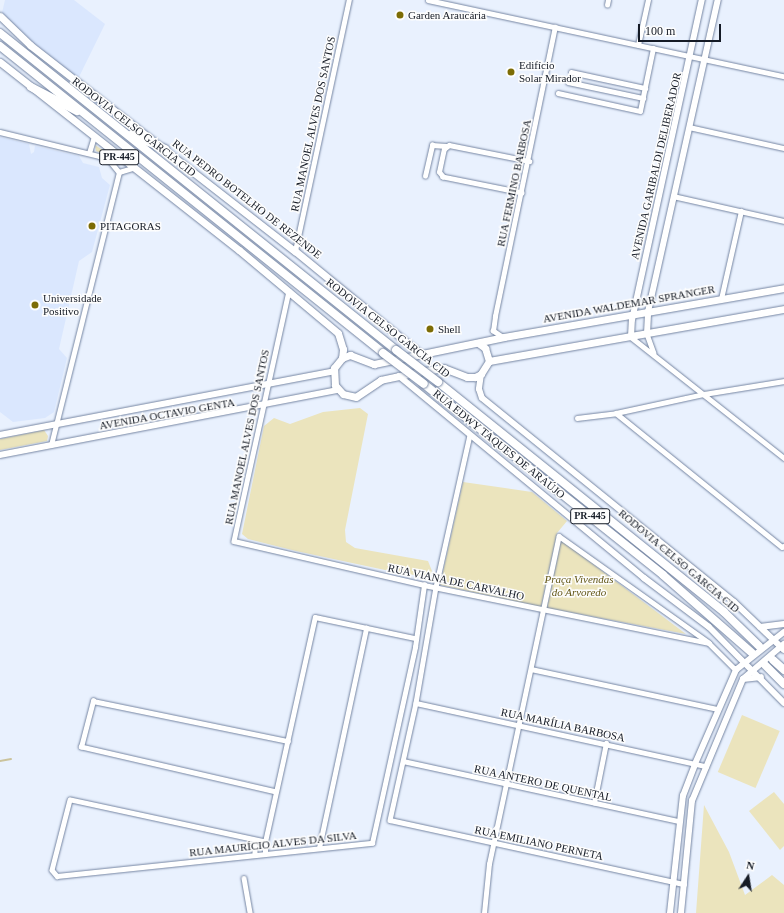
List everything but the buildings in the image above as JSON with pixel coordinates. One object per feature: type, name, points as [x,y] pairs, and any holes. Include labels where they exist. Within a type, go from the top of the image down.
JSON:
[{"type":"highway","name":"RODOVIA CELSO GARCIA CID","points":[[0,33],[724,612],[759,646]]},
{"type":"highway","name":"RODOVIA CELSO GARCIA CID","points":[[0,46],[95,120],[383,353],[657,570],[752,653]]},
{"type":"highway","points":[[31,87],[95,120]]},
{"type":"highway","points":[[122,132],[165,148]]},
{"type":"highway","points":[[774,660],[784,670]]},
{"type":"highway","points":[[765,666],[784,684]]},
{"type":"main road","name":"RUA PEDRO BOTELHO DE REZENDE","points":[[0,16],[30,44],[295,251],[422,355]]},
{"type":"main road","name":"PR-445","points":[[0,62],[289,291]]},
{"type":"main road","name":"AVENIDA WALDEMAR SPRANGER","points":[[342,358],[350,355],[374,364],[504,337],[784,288]]},
{"type":"main road","points":[[289,291],[338,333],[343,349],[342,358],[334,371],[338,390],[356,397],[381,380],[399,376],[444,368],[467,377],[481,374],[489,361],[485,348],[478,343]]},
{"type":"main road","points":[[489,361],[784,309]]},
{"type":"main road","name":"RODOVIA CELSO GARCIA CID","points":[[481,374],[479,389],[482,398],[734,602],[783,647]]},
{"type":"main road","name":"RUA EDWY TAQUES DE ARAÚJO","points":[[399,376],[644,578],[699,618],[746,662]]},
{"type":"main road","points":[[760,627],[784,624]]},
{"type":"main road","points":[[746,662],[784,703]]},
{"type":"main road","points":[[743,679],[761,677]]},
{"type":"street","name":"RUA MANOEL ALVES DOS SANTOS","points":[[295,251],[349,0]]},
{"type":"street","points":[[428,0],[784,76]]},
{"type":"street","points":[[638,45],[648,0]]},
{"type":"street","name":"AVENIDA GARIBALDI DELIBERADOR","points":[[632,337],[633,315],[702,0]]},
{"type":"street","name":"AVENIDA GARIBALDI DELIBERADOR","points":[[647,334],[648,312],[718,0]]},
{"type":"street","name":"RUA FERMINO BARBOSA","points":[[504,337],[494,331],[493,326],[529,161],[555,27]]},
{"type":"street","points":[[558,93],[640,111],[653,48]]},
{"type":"street","points":[[571,72],[645,88]]},
{"type":"street","points":[[568,82],[643,98]]},
{"type":"street","points":[[689,127],[784,148]]},
{"type":"street","points":[[0,132],[106,158],[119,172]]},
{"type":"street","points":[[89,153],[94,137]]},
{"type":"street","points":[[425,176],[432,145],[446,146],[529,161]]},
{"type":"street","points":[[446,146],[439,172],[442,177],[522,193]]},
{"type":"street","points":[[119,172],[133,168]]},
{"type":"street","points":[[51,445],[119,172]]},
{"type":"street","points":[[673,196],[784,221]]},
{"type":"street","points":[[721,299],[741,211]]},
{"type":"street","name":"RUA MANOEL ALVES DOS SANTOS","points":[[234,541],[289,291]]},
{"type":"street","points":[[647,334],[650,346],[656,356]]},
{"type":"street","points":[[632,337],[784,458]]},
{"type":"street","name":"AVENIDA OCTAVIO GENTA","points":[[1,433],[268,385],[334,371]]},
{"type":"street","points":[[577,418],[616,413],[704,394],[784,381]]},
{"type":"street","name":"AVENIDA OCTAVIO GENTA","points":[[0,455],[263,407],[338,390]]},
{"type":"street","points":[[616,413],[783,546]]},
{"type":"street","points":[[403,761],[416,703],[436,587],[470,435]]},
{"type":"street","points":[[484,913],[488,864],[559,536],[709,643],[736,670]]},
{"type":"street","name":"RUA VIANA DE CARVALHO","points":[[234,541],[436,587],[709,643]]},
{"type":"street","name":"RUA MAURÍCIO ALVES DA SILVA","points":[[255,840],[70,800],[52,870],[57,876],[372,843],[415,638],[424,584]]},
{"type":"street","points":[[266,854],[265,842],[315,617],[415,638]]},
{"type":"street","points":[[319,848],[366,628]]},
{"type":"street","points":[[670,913],[672,881],[682,796],[736,670],[784,632]]},
{"type":"street","points":[[681,913],[692,800],[743,679],[783,647]]},
{"type":"street","points":[[531,668],[718,709]]},
{"type":"street","points":[[276,792],[81,748],[93,701],[288,741]]},
{"type":"street","name":"RUA MARÍLIA BARBOSA","points":[[416,703],[606,743],[706,766]]},
{"type":"street","points":[[594,803],[606,743]]},
{"type":"street","name":"RUA ANTERO DE QUENTAL","points":[[403,761],[679,821]]},
{"type":"street","name":"RUA EMILIANO PERNETA","points":[[403,761],[390,820],[684,884]]},
{"type":"street","points":[[255,855],[255,840],[265,842]]},
{"type":"street","points":[[244,878],[250,913]]},
{"type":"shaded area","points":[[5,0],[74,0],[105,24],[78,79],[1,17]]},
{"type":"shaded area","name":"Universidade Positivo","points":[[0,137],[29,144],[31,154],[34,152],[35,146],[79,156],[83,163],[99,167],[102,178],[110,185],[92,252],[79,261],[59,349],[67,358],[54,412],[45,418],[13,422],[0,412]]},
{"type":"green space","points":[[95,145],[119,161],[117,164],[110,157],[96,151]]},
{"type":"green space","points":[[360,408],[368,414],[345,530],[346,542],[355,548],[428,561],[432,571],[429,577],[399,573],[296,551],[248,539],[242,534],[264,426],[274,418],[290,424],[323,412]]},
{"type":"green space","points":[[44,430],[48,436],[47,441],[0,450],[0,439]]},
{"type":"green space","points":[[463,482],[532,492],[567,521],[557,533],[541,607],[440,585]]},
{"type":"green space","name":"Praça Vivendas do Arvoredo","points":[[561,540],[686,634],[547,608]]},
{"type":"green space","points":[[742,715],[780,731],[756,788],[718,772]]},
{"type":"green space","points":[[774,792],[784,804],[784,846],[780,850],[749,811]]},
{"type":"green space","points":[[704,805],[729,852],[745,895],[772,875],[784,885],[784,913],[696,913]]},
{"type":"waterway","points":[[0,761],[11,759]]},
{"type":"place","name":"Garden Araucária","points":[[400,15]]},
{"type":"place","name":"Edifício Solar Mirador","points":[[511,72]]},
{"type":"place","name":"PITAGORAS","points":[[92,226]]},
{"type":"place","name":"Universidade Positivo","points":[[35,305]]},
{"type":"place","name":"Shell","points":[[430,329]]}]
